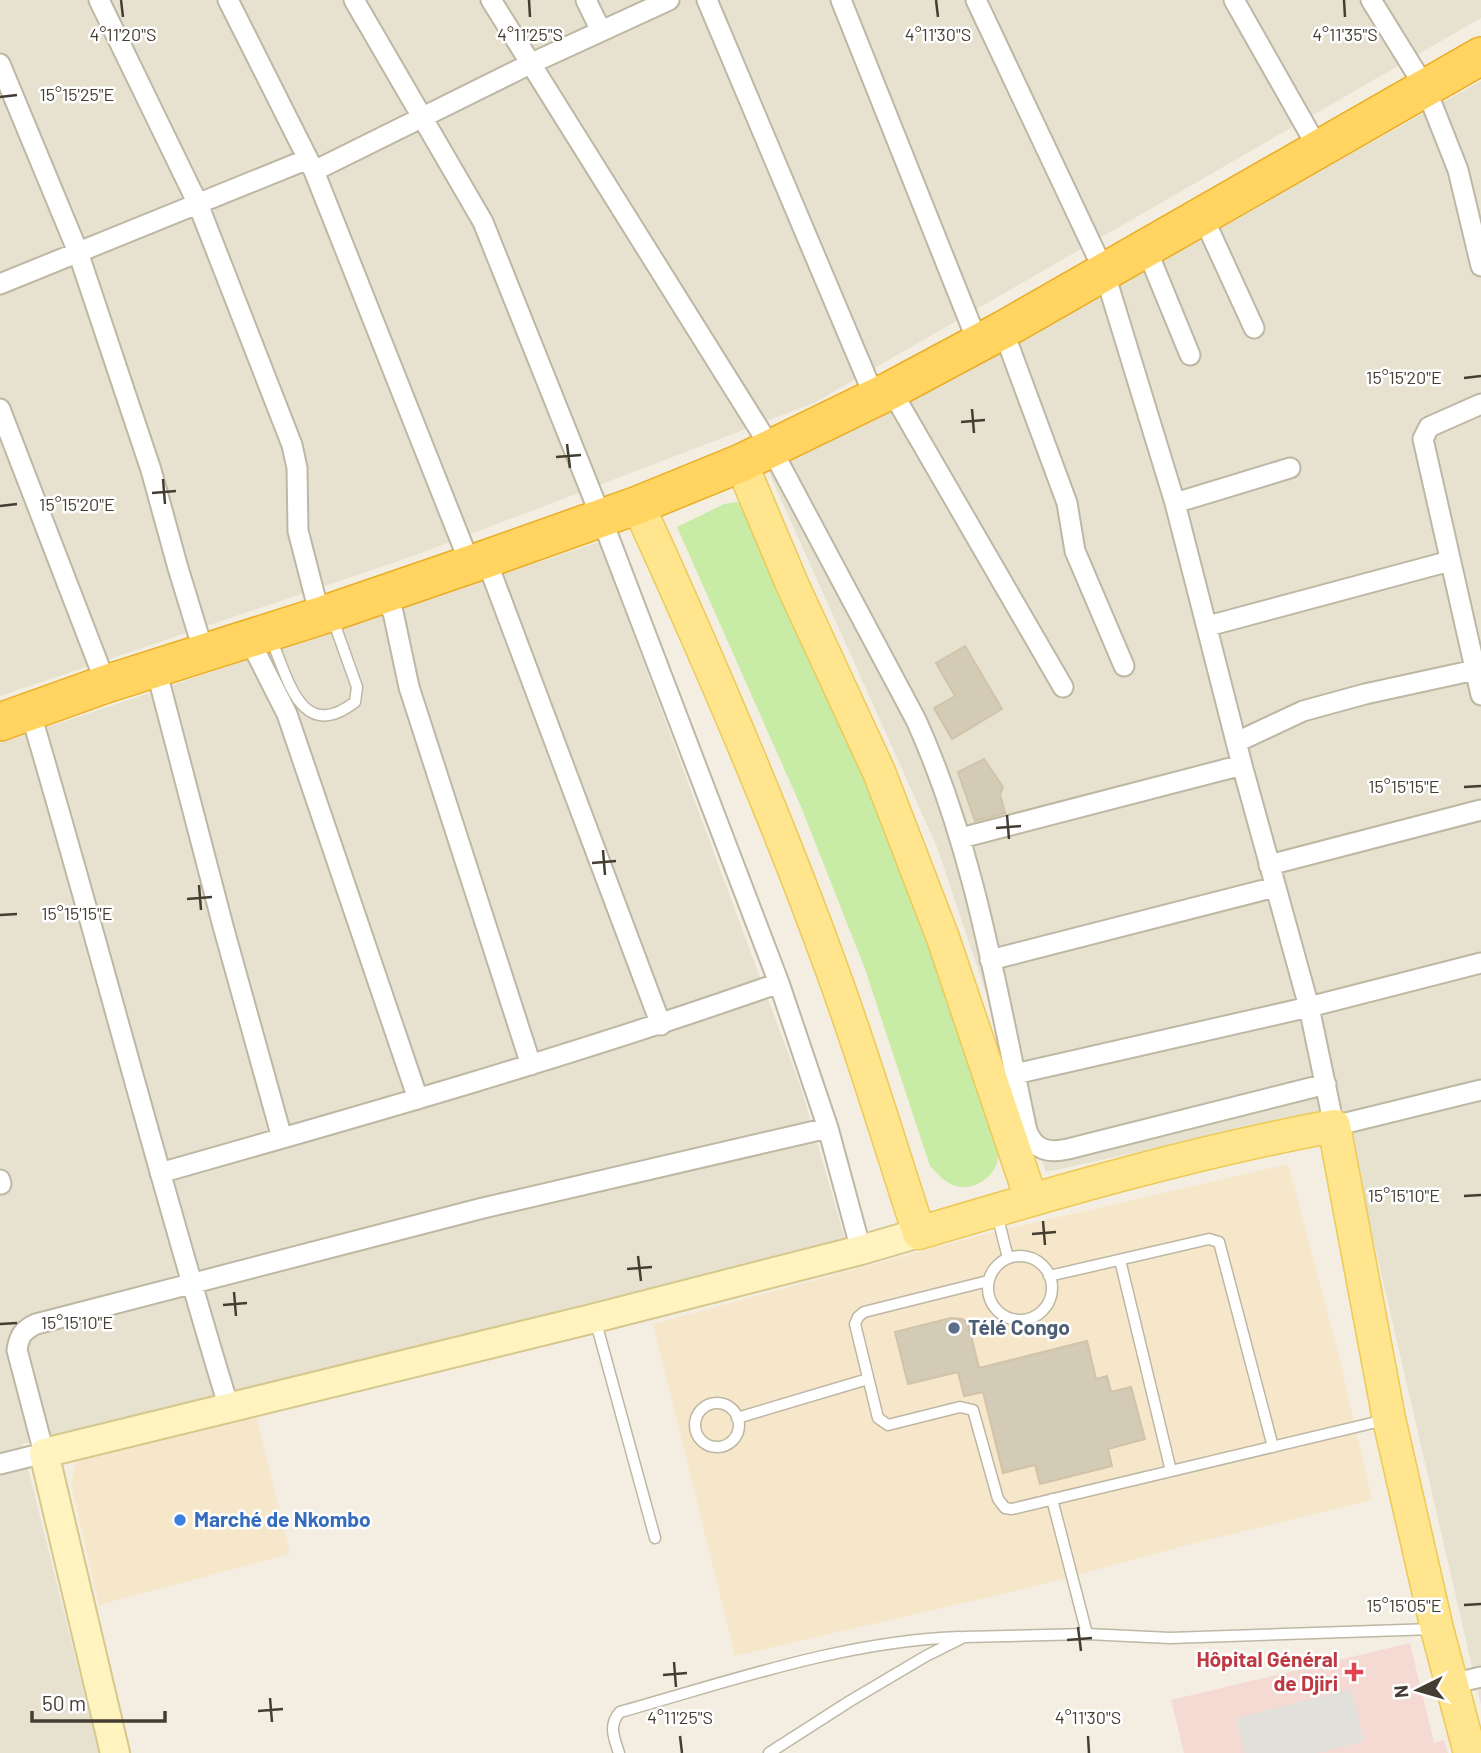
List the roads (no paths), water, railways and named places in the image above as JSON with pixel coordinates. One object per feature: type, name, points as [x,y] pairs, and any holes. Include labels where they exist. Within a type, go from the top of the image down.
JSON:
[{"type":"highway","points":[[15,716],[325,614],[638,505],[756,456],[883,394],[990,337],[1481,56]]},
{"type":"main road","points":[[756,456],[792,584],[879,772],[943,938],[1031,1199]]},
{"type":"main road","points":[[638,505],[697,635],[802,891],[832,971],[919,1233],[1031,1199],[1220,1149],[1334,1126],[1389,1419],[1437,1629],[1466,1681],[1470,1753]]},
{"type":"street","points":[[99,0],[198,204],[292,445],[297,468],[298,531],[325,614]]},
{"type":"street","points":[[228,0],[311,165],[478,561],[661,1025]]},
{"type":"street","points":[[354,0],[483,222],[601,517],[779,983],[828,1128],[861,1250]]},
{"type":"street","points":[[491,0],[532,63],[756,456],[916,720],[961,838],[1030,1139],[1039,1149],[1055,1152],[1326,1084]]},
{"type":"street","points":[[586,0],[601,32]]},
{"type":"street","points":[[0,284],[198,204],[311,165],[423,119],[532,63],[669,0]]},
{"type":"street","points":[[707,0],[883,394],[1063,687]]},
{"type":"street","points":[[841,0],[990,337],[1067,503],[1075,551],[1124,666]]},
{"type":"street","points":[[976,0],[1104,271],[1175,503],[1242,765],[1309,1007],[1334,1126],[1481,1090]]},
{"type":"street","points":[[1234,0],[1319,150]]},
{"type":"street","points":[[1371,0],[1426,89],[1458,170],[1481,265]]},
{"type":"street","points":[[0,64],[78,252],[151,470],[177,568],[204,653]]},
{"type":"street","points":[[1203,217],[1254,327]]},
{"type":"street","points":[[1146,248],[1190,355]]},
{"type":"street","points":[[1481,404],[1429,426],[1423,439],[1478,670],[1481,695]]},
{"type":"street","points":[[0,409],[106,684]]},
{"type":"street","points":[[1175,503],[1290,468]]},
{"type":"street","points":[[1208,626],[1450,561]]},
{"type":"street","points":[[380,594],[393,612],[409,687],[531,1065]]},
{"type":"street","points":[[258,635],[418,1099]]},
{"type":"street","points":[[156,669],[282,1138]]},
{"type":"street","points":[[1237,742],[1303,712],[1364,694],[1478,670]]},
{"type":"street","points":[[15,716],[95,932],[191,1284],[229,1409]]},
{"type":"street","points":[[961,838],[1242,765]]},
{"type":"street","points":[[1269,865],[1481,810]]},
{"type":"street","points":[[990,960],[1275,887]]},
{"type":"street","points":[[1015,1074],[1309,1007],[1481,963]]},
{"type":"street","points":[[160,1173],[531,1065],[661,1025],[779,983]]},
{"type":"street","points":[[115,1753],[44,1453],[19,1363],[19,1339],[26,1329],[483,1208],[828,1128]]},
{"type":"street","points":[[0,1464],[595,1318],[919,1233]]},
{"type":"lane","points":[[258,635],[306,711],[320,716],[346,709],[355,702],[357,687],[325,614]]},
{"type":"lane","points":[[996,1210],[1008,1258]]},
{"type":"lane","points":[[1049,1276],[1209,1239],[1219,1242],[1273,1447]]},
{"type":"lane","points":[[1028,1257],[1037,1261],[1049,1276],[1051,1294],[1048,1302],[1043,1310],[1027,1319],[1009,1318],[995,1307],[988,1291],[988,1281],[995,1267],[1008,1258],[1028,1257]]},
{"type":"lane","points":[[1120,1260],[1171,1471]]},
{"type":"lane","points":[[988,1281],[864,1312],[855,1324],[878,1418],[888,1425],[960,1407],[973,1410],[998,1499],[1005,1508],[1389,1419]]},
{"type":"lane","points":[[595,1318],[655,1538]]},
{"type":"lane","points":[[737,1418],[869,1379]]},
{"type":"lane","points":[[713,1404],[730,1408],[737,1418],[736,1436],[722,1446],[709,1445],[697,1432],[698,1414],[713,1404]]},
{"type":"lane","points":[[1052,1499],[1087,1634]]},
{"type":"lane","points":[[619,1753],[612,1727],[614,1718],[620,1712],[775,1668],[886,1644],[964,1637],[1087,1634],[1170,1638],[1437,1629]]},
{"type":"lane","points":[[769,1753],[850,1701],[964,1637]]},
{"type":"place","name":"Télé Congo","points":[[954,1328]]},
{"type":"place","name":"Marché de Nkombo","points":[[180,1520]]},
{"type":"place","name":"Hôpital Général de Djiri","points":[[1354,1672]]}]
